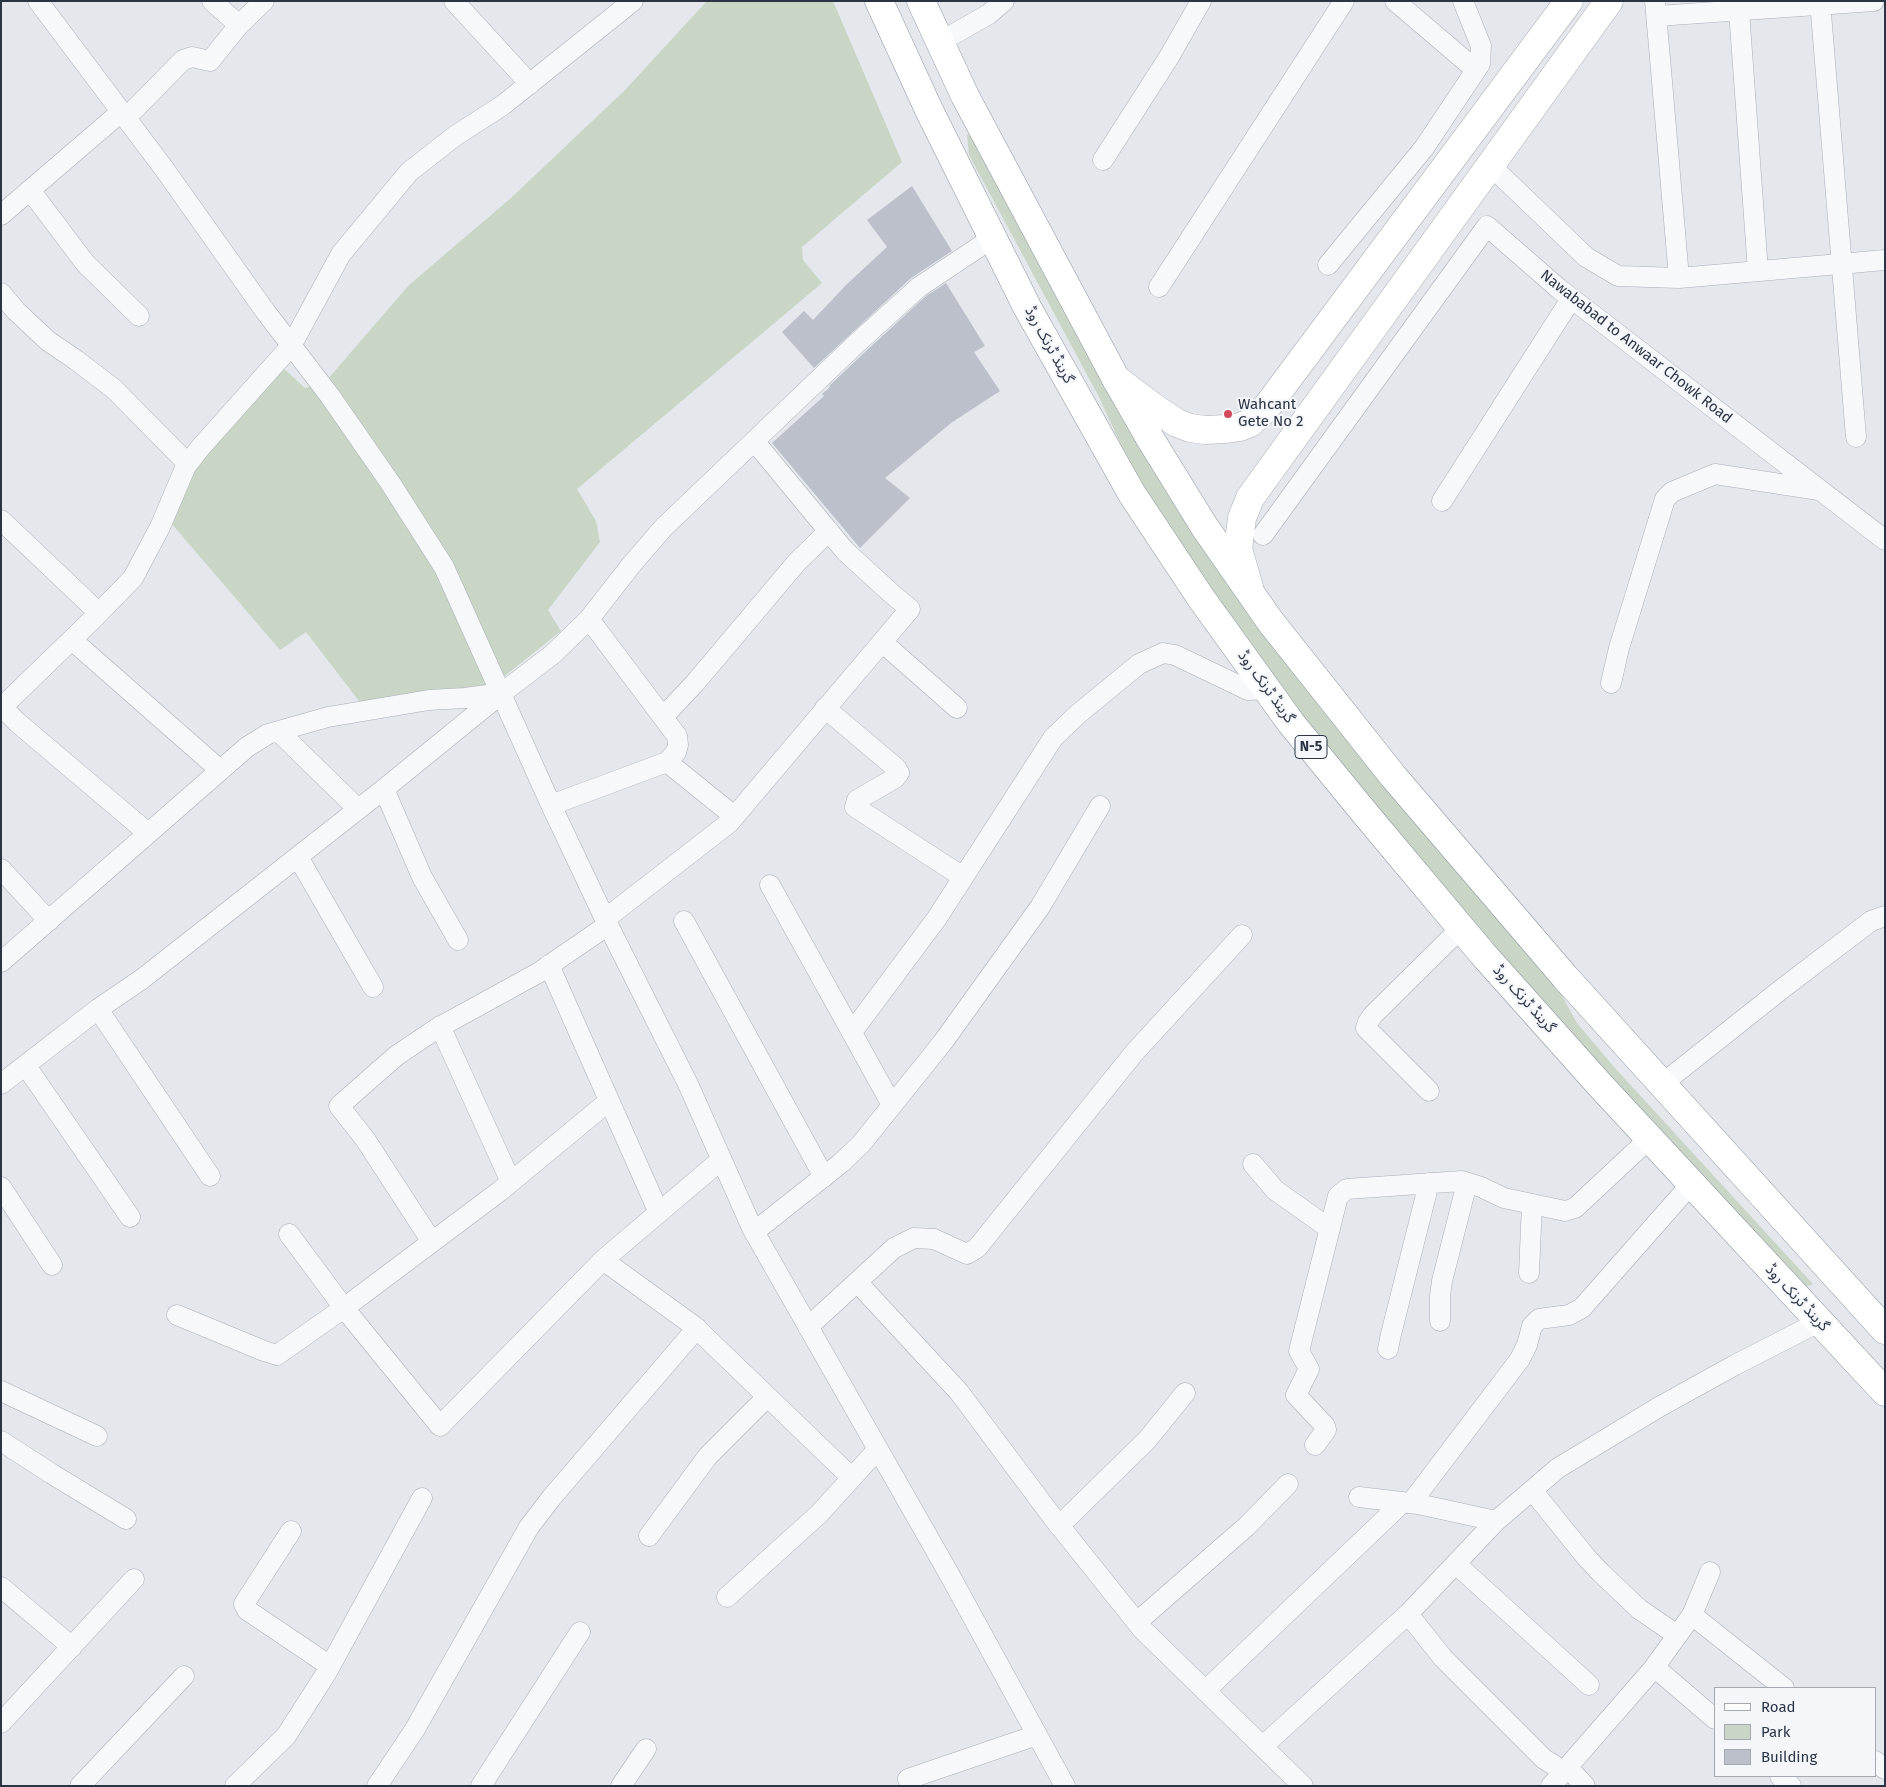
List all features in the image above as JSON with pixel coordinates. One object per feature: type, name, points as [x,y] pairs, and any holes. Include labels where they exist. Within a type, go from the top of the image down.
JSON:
[{"type":"main road","name":"گرینڈ ٹرنک روڈ","points":[[879,1],[928,110],[994,237],[1027,307],[1132,494],[1201,598],[1291,723],[1461,928],[1599,1084],[1885,1392]]},
{"type":"main road","points":[[921,1],[965,96],[1116,380],[1204,526],[1270,621],[1394,776],[1565,977],[1885,1330]]},
{"type":"main road","points":[[1116,380],[1153,408],[1177,423],[1190,428],[1205,430],[1226,429],[1250,423],[1266,408],[1570,1]]},
{"type":"main road","points":[[1252,595],[1238,550],[1242,518],[1250,498],[1609,1]]},
{"type":"main road","points":[[1522,66],[1551,82]]},
{"type":"main road","points":[[928,110],[965,96]]},
{"type":"main road","points":[[1819,1322],[1851,1293]]},
{"type":"street","points":[[38,1],[291,346],[330,396],[391,484],[444,567],[502,692],[551,805],[606,922],[688,1084],[754,1232],[948,1572],[1065,1786]]},
{"type":"street","points":[[212,1],[239,25]]},
{"type":"street","points":[[1,215],[123,115],[183,60],[192,57],[210,61],[239,25],[264,1]]},
{"type":"street","points":[[454,1],[530,84]]},
{"type":"street","points":[[148,834],[18,724],[2,707],[133,578],[160,527],[188,464],[291,346],[341,254],[409,172],[455,136],[503,105],[633,1]]},
{"type":"street","points":[[940,42],[988,14],[1004,1]]},
{"type":"street","points":[[1103,160],[1169,57],[1201,1]]},
{"type":"street","points":[[1159,287],[1344,1]]},
{"type":"street","points":[[1395,1],[1476,70]]},
{"type":"street","points":[[1328,265],[1424,148],[1480,64],[1481,46],[1463,1]]},
{"type":"street","points":[[1679,278],[1656,9],[1739,11],[1820,3],[1874,1]]},
{"type":"street","points":[[1820,3],[1856,437]]},
{"type":"street","points":[[1739,11],[1758,271]]},
{"type":"street","points":[[1490,165],[1586,257],[1618,276],[1679,278],[1885,260]]},
{"type":"street","points":[[30,190],[85,263],[139,316]]},
{"type":"street","name":"Nawababad to Anwaar Chowk Road","points":[[1262,535],[1487,226],[1571,298],[1885,540]]},
{"type":"street","points":[[1,1084],[98,1009],[142,980],[384,789],[502,692],[553,654],[589,619],[632,564],[664,528],[857,343],[919,287],[994,237]]},
{"type":"street","points":[[1,293],[16,311],[48,341],[114,389],[188,464]]},
{"type":"street","points":[[1442,500],[1571,298]]},
{"type":"street","points":[[432,1242],[365,1139],[338,1106],[396,1056],[440,1026],[549,966],[729,823],[910,609],[845,551],[755,442]]},
{"type":"street","points":[[1611,683],[1619,648],[1665,499],[1672,492],[1715,474],[1821,490]]},
{"type":"street","points":[[5,527],[99,613]]},
{"type":"street","points":[[663,717],[695,683],[797,562],[829,531]]},
{"type":"street","points":[[551,805],[667,762],[676,752],[678,745],[677,736],[589,619]]},
{"type":"street","points":[[72,640],[220,770]]},
{"type":"street","points":[[882,642],[957,708]]},
{"type":"street","points":[[852,1032],[937,918],[1053,738],[1078,714],[1138,664],[1163,653],[1175,654],[1248,690],[1267,689]]},
{"type":"street","points":[[1,962],[220,770],[247,747],[268,734],[328,717],[429,700],[465,698],[502,692]]},
{"type":"street","points":[[825,708],[896,768],[899,773],[896,778],[857,800],[855,807],[963,877]]},
{"type":"street","points":[[278,731],[358,809]]},
{"type":"street","points":[[667,762],[734,816]]},
{"type":"street","points":[[384,789],[422,877],[458,940]]},
{"type":"street","points":[[754,1232],[824,1177],[861,1144],[943,1042],[1040,908],[1100,806]]},
{"type":"street","points":[[298,857],[374,987]]},
{"type":"street","points":[[1,869],[49,921]]},
{"type":"street","points":[[770,885],[892,1105]]},
{"type":"street","points":[[1662,1084],[1790,982],[1871,921],[1885,916]]},
{"type":"street","points":[[684,921],[824,1177]]},
{"type":"street","points":[[1429,1091],[1366,1028],[1373,1015],[1461,928]]},
{"type":"street","points":[[808,1327],[894,1248],[914,1238],[934,1239],[967,1254],[977,1248],[1134,1053],[1242,935]]},
{"type":"street","points":[[549,966],[659,1213]]},
{"type":"street","points":[[98,1009],[210,1176]]},
{"type":"street","points":[[440,1026],[511,1182]]},
{"type":"street","points":[[26,1066],[130,1217]]},
{"type":"street","points":[[177,1315],[277,1355],[344,1308],[511,1182],[609,1101]]},
{"type":"street","points":[[1315,1444],[1326,1430],[1296,1395],[1309,1369],[1299,1351],[1338,1196],[1348,1189],[1462,1182],[1504,1198],[1565,1210],[1575,1208],[1650,1138]]},
{"type":"street","points":[[289,1234],[344,1308],[440,1426],[603,1260],[721,1160]]},
{"type":"street","points":[[1253,1164],[1275,1190],[1330,1229]]},
{"type":"street","points":[[1388,1349],[1430,1183]]},
{"type":"street","points":[[1440,1321],[1442,1281],[1467,1183]]},
{"type":"street","points":[[1205,1691],[1407,1503],[1520,1359],[1528,1345],[1532,1326],[1539,1319],[1570,1316],[1582,1308],[1692,1183]]},
{"type":"street","points":[[1,1187],[52,1265]]},
{"type":"street","points":[[1529,1274],[1532,1204]]},
{"type":"street","points":[[603,1260],[697,1328],[852,1478]]},
{"type":"street","points":[[857,1282],[959,1392],[1059,1526],[1137,1622],[1263,1746],[1297,1784]]},
{"type":"street","points":[[1263,1746],[1408,1614],[1496,1521],[1558,1468],[1735,1364],[1819,1322]]},
{"type":"street","points":[[377,1786],[414,1729],[529,1527],[552,1497],[697,1328]]},
{"type":"street","points":[[1,1391],[97,1436]]},
{"type":"street","points":[[1059,1526],[1147,1440],[1185,1393]]},
{"type":"street","points":[[649,1536],[708,1456],[767,1397]]},
{"type":"street","points":[[1,1441],[126,1519]]},
{"type":"street","points":[[727,1597],[819,1514],[878,1450]]},
{"type":"street","points":[[1137,1622],[1247,1526],[1288,1484]]},
{"type":"street","points":[[1532,1490],[1600,1573],[1639,1609],[1677,1635]]},
{"type":"street","points":[[1359,1497],[1407,1503],[1496,1521]]},
{"type":"street","points":[[236,1786],[286,1736],[330,1666],[422,1498]]},
{"type":"street","points":[[291,1531],[244,1604],[247,1610],[330,1666]]},
{"type":"street","points":[[1456,1564],[1588,1685]]},
{"type":"street","points":[[1551,1786],[1653,1669],[1692,1615],[1710,1572]]},
{"type":"street","points":[[1,1723],[134,1579]]},
{"type":"street","points":[[1,1587],[72,1647]]},
{"type":"street","points":[[1408,1614],[1444,1658],[1544,1759],[1572,1772],[1584,1786]]},
{"type":"street","points":[[1692,1615],[1783,1687]]},
{"type":"street","points":[[481,1786],[580,1632]]},
{"type":"street","points":[[1659,1671],[1714,1718]]},
{"type":"street","points":[[80,1786],[184,1676]]},
{"type":"street","points":[[908,1779],[1037,1735]]},
{"type":"street","points":[[622,1786],[646,1749]]},
{"type":"street","points":[[1781,1777],[1791,1786]]},
{"type":"green space","points":[[707,1],[833,1],[902,162],[802,247],[803,260],[822,283],[577,489],[596,521],[600,542],[548,610],[561,631],[497,682],[455,694],[359,701],[306,632],[280,650],[165,516],[191,471],[281,366],[305,388],[327,380],[409,285],[511,198],[625,90]]},
{"type":"green space","points":[[976,133],[1293,672],[1426,835],[1561,994],[1577,1023],[1614,1067],[1813,1284],[1801,1289],[1557,1023],[1291,709],[1136,478],[1099,397],[969,155],[967,135]]},
{"type":"building","points":[[912,186],[952,251],[911,278],[814,368],[782,332],[804,311],[813,320],[846,285],[887,247],[867,220]]},
{"type":"building","points":[[946,283],[985,346],[974,352],[1000,391],[951,423],[885,478],[910,498],[860,548],[772,443],[824,396],[822,394],[829,386],[865,352],[926,296]]},
{"type":"place","name":"Wahcant Gete No 2","points":[[1228,414]]}]
